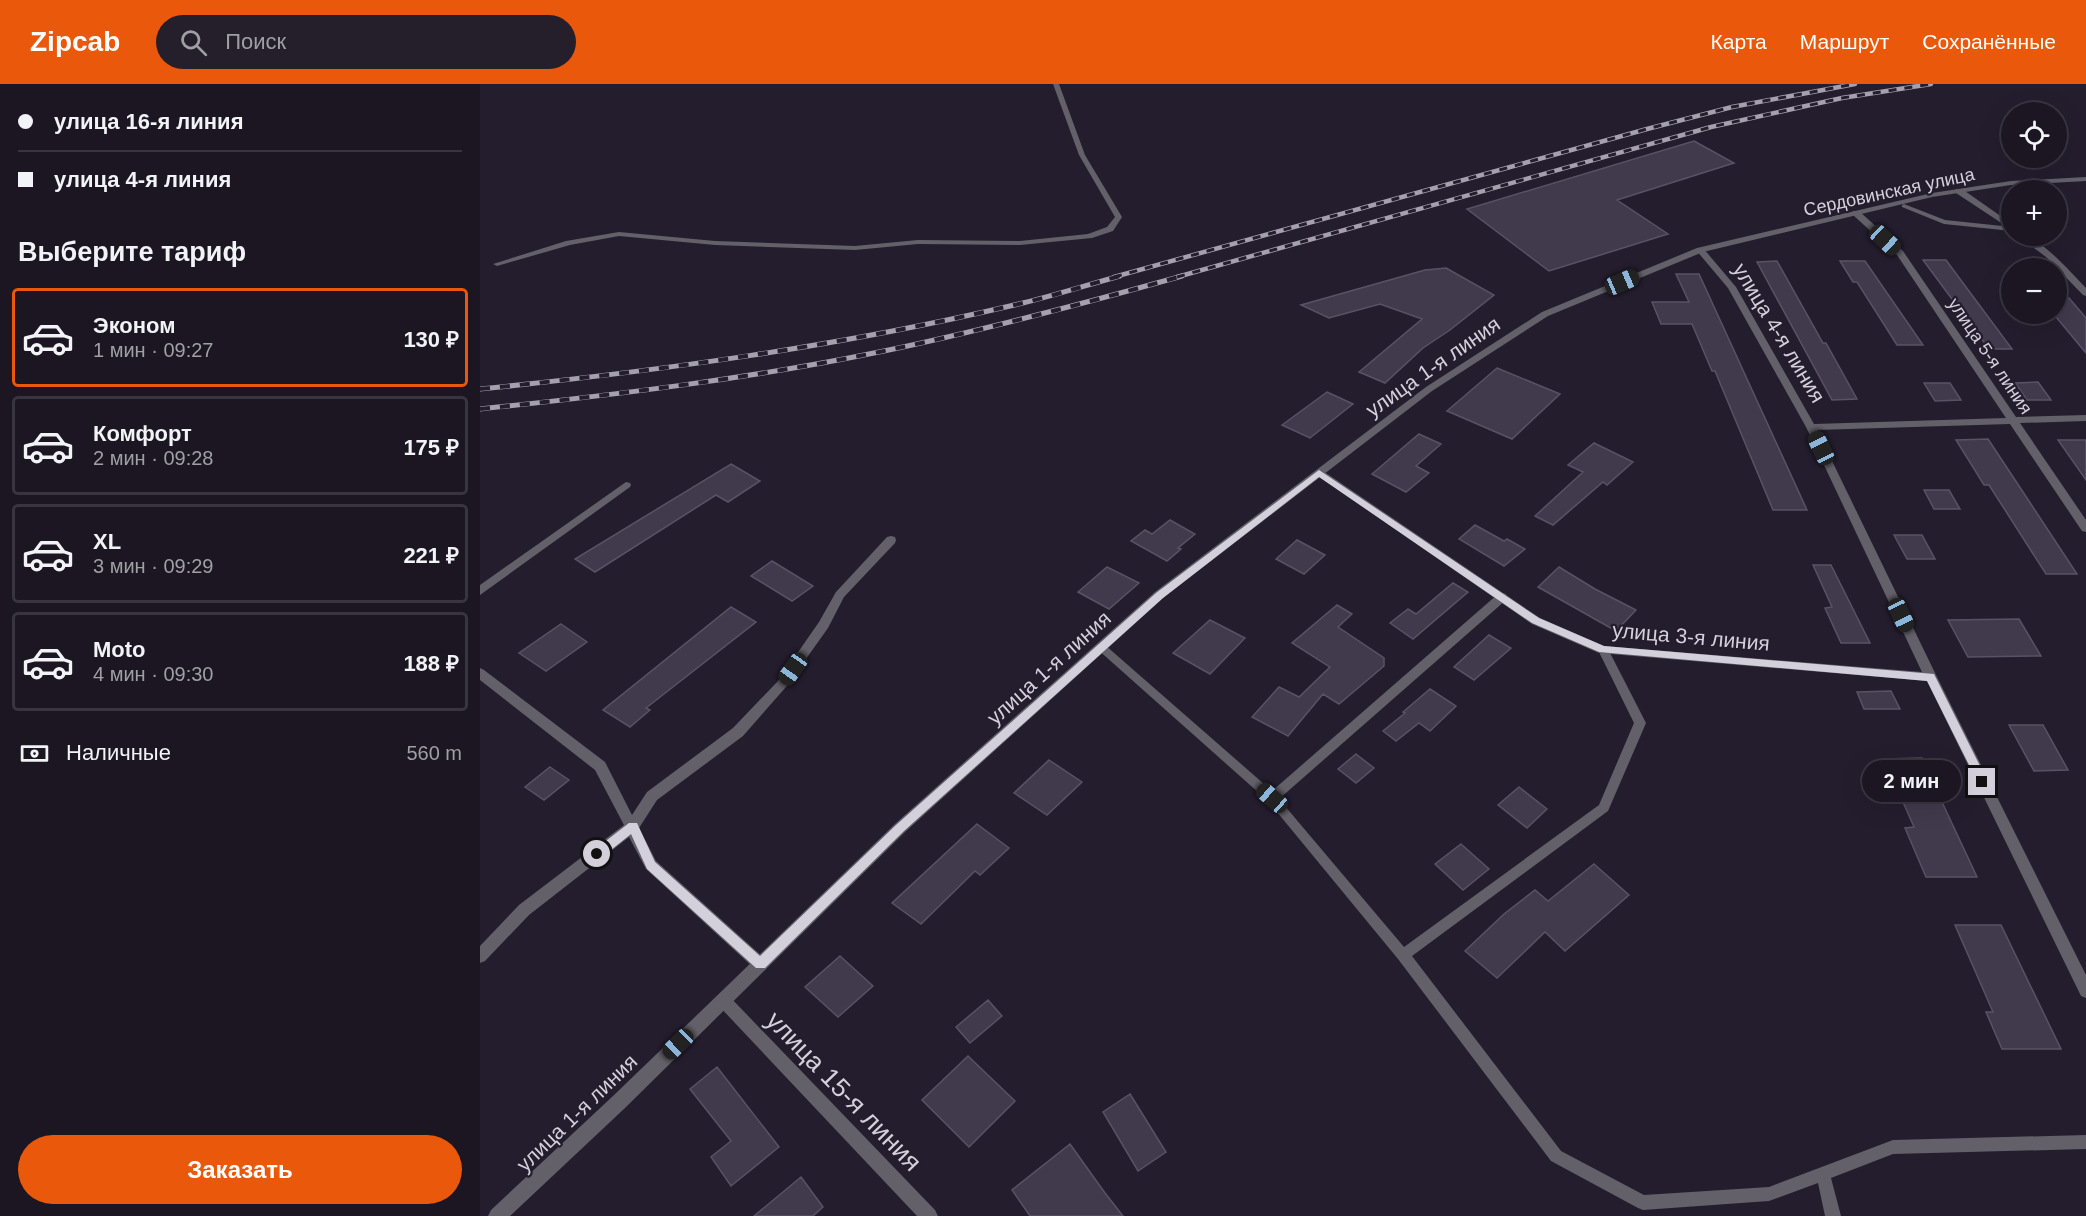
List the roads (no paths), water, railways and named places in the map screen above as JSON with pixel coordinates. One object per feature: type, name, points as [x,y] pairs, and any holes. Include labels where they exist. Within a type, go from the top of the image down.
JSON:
[{"type":"street","name":"Сердовинская улица","points":[[1700,250],[1959,191],[2011,183],[2086,179]]},
{"type":"street","points":[[1959,191],[2001,220]]},
{"type":"street","name":"улица 5-я линия","points":[[1856,213],[1900,253],[2086,528]]},
{"type":"street","points":[[2036,246],[2049,255],[2086,293]]},
{"type":"street","name":"улица 4-я линия","points":[[1700,250],[1732,287],[1811,427],[2086,991]]},
{"type":"street","name":"улица 1-я линия","points":[[497,1216],[900,828],[1159,595],[1429,389],[1545,314],[1700,250]]},
{"type":"street","points":[[1811,427],[2086,418]]},
{"type":"street","name":"улица 3-я линия","points":[[1319,473],[1536,621],[1603,650],[1931,677]]},
{"type":"street","points":[[480,591],[626,485]]},
{"type":"street","points":[[480,956],[524,910],[633,826],[652,796],[738,732],[782,684],[824,625],[840,595],[891,540]]},
{"type":"street","points":[[480,673],[600,766],[633,826],[651,865],[760,964]]},
{"type":"street","name":"улица 15-я линия","points":[[723,1000],[929,1216]]},
{"type":"lane","points":[[497,264],[569,243],[619,234],[715,243],[855,248],[918,242],[1020,243],[1089,236],[1110,229],[1119,216],[1082,155],[1056,84]]},
{"type":"lane","points":[[1904,206],[1944,222],[2001,227]]},
{"type":"lane","points":[[1272,798],[1502,597]]},
{"type":"lane","points":[[1101,648],[1272,798],[1403,955],[1557,1156],[1643,1203],[1769,1194],[1893,1147],[2086,1142]]},
{"type":"lane","points":[[1403,955],[1604,808],[1640,723],[1603,650]]},
{"type":"lane","points":[[1823,1173],[1833,1216]]},
{"type":"railway","points":[[1114,277],[1647,129],[1732,107],[1855,84]]},
{"type":"railway","points":[[1177,277],[1711,127],[1842,98],[1931,84]]},
{"type":"railway","points":[[480,389],[680,366],[812,346],[944,321],[1051,296],[1120,276]]},
{"type":"railway","points":[[480,409],[680,385],[829,362],[993,326],[1182,276]]}]
